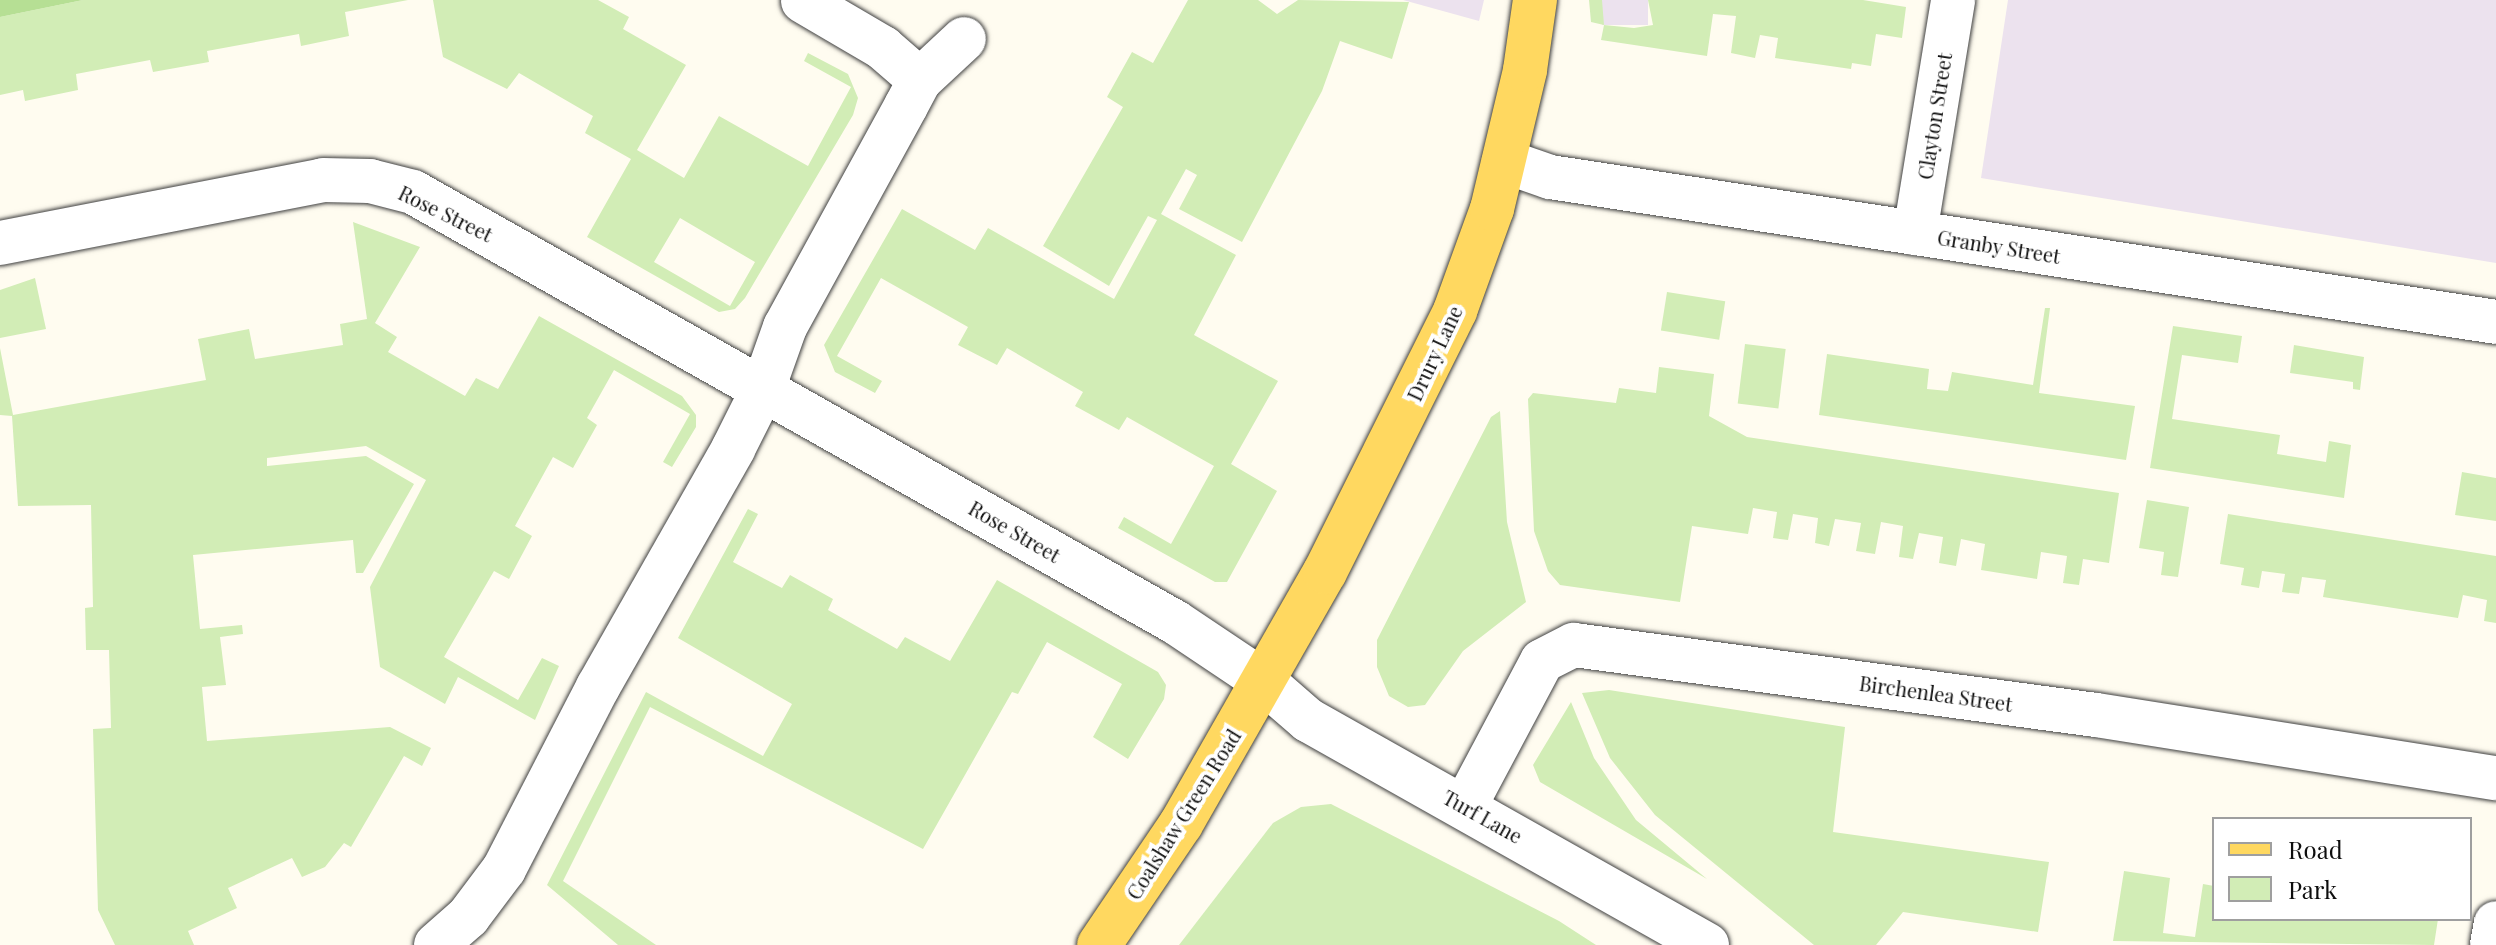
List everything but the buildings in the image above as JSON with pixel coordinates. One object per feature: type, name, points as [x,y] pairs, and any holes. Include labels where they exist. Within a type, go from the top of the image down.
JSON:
[{"type":"main road","name":"Drury Lane","points":[[1263,681],[1325,572],[1455,311],[1504,161],[1535,0]]},
{"type":"main road","name":"Coalshaw Green Road","points":[[1099,945],[1181,824],[1263,681]]},
{"type":"street","name":"Clayton Street","points":[[1915,233],[1953,0]]},
{"type":"street","points":[[803,1],[883,48],[920,80]]},
{"type":"street","points":[[436,945],[468,917],[504,869],[763,389],[785,327],[920,80],[964,39]]},
{"type":"street","name":"Granby Street","points":[[1504,161],[1550,177],[2496,322]]},
{"type":"street","name":"Rose Street","points":[[0,243],[323,180],[370,181],[413,192],[1175,622],[1263,681]]},
{"type":"street","name":"Birchenlea Street","points":[[1465,806],[1542,661],[1574,645],[2096,715],[2496,778]]},
{"type":"street","name":"Turf Lane","points":[[1263,681],[1308,720],[1707,945]]},
{"type":"street","points":[[2492,945],[2496,923]]},
{"type":"shaded area","points":[[1403,0],[1484,0],[1479,21]]},
{"type":"shaded area","points":[[1602,0],[1648,0],[1648,25],[1602,25]]},
{"type":"shaded area","points":[[2008,0],[2496,0],[2496,263],[1981,178]]},
{"type":"green space","points":[[0,0],[83,0],[0,17]]},
{"type":"green space","points":[[83,0],[408,0],[345,12],[349,36],[301,46],[299,34],[207,51],[209,62],[153,72],[150,60],[76,74],[78,90],[25,101],[23,90],[0,95],[0,17]]},
{"type":"green space","points":[[433,0],[598,0],[629,17],[623,29],[686,65],[637,150],[684,178],[719,116],[808,166],[851,87],[804,61],[808,53],[848,74],[858,98],[853,115],[745,298],[735,309],[719,312],[587,237],[631,159],[585,133],[593,116],[519,73],[507,89],[443,57]],"holes":[[[680,218],[755,262],[730,306],[654,262]]]},
{"type":"green space","points":[[1188,0],[1258,0],[1277,14],[1298,0],[1409,2],[1392,59],[1340,41],[1322,91],[1242,242],[1179,209],[1197,175],[1186,169],[1161,214],[1236,255],[1194,335],[1278,381],[1231,464],[1277,491],[1227,582],[1215,582],[1118,528],[1124,517],[1171,544],[1214,466],[1127,417],[1119,430],[1075,406],[1083,392],[1007,348],[997,365],[958,345],[968,327],[881,278],[837,356],[882,381],[875,393],[835,372],[824,345],[902,209],[975,250],[988,228],[1114,299],[1157,220],[1148,216],[1109,286],[1043,246],[1123,107],[1107,97],[1132,52],[1153,63]]},
{"type":"green space","points":[[1589,0],[1602,0],[1604,25],[1591,22]]},
{"type":"green space","points":[[1648,0],[1863,0],[1906,7],[1902,38],[1876,34],[1871,66],[1852,63],[1851,69],[1775,58],[1778,38],[1760,35],[1755,58],[1731,53],[1736,16],[1713,14],[1707,56],[1601,40],[1604,25],[1634,28],[1653,25]]},
{"type":"green space","points":[[353,222],[420,247],[375,323],[397,337],[388,352],[465,396],[476,378],[498,389],[539,316],[682,396],[696,415],[696,427],[672,467],[663,462],[690,414],[614,370],[587,418],[597,425],[573,468],[553,457],[515,526],[532,536],[509,579],[494,571],[444,657],[518,700],[542,658],[559,666],[535,720],[458,677],[445,704],[380,667],[370,587],[426,480],[366,446],[267,458],[267,466],[366,456],[414,484],[363,573],[356,573],[353,540],[193,555],[200,629],[242,625],[243,634],[220,637],[226,685],[202,687],[207,741],[390,727],[431,748],[422,766],[404,756],[351,847],[344,843],[325,867],[302,877],[292,858],[228,888],[237,908],[188,931],[194,945],[115,945],[98,910],[93,729],[111,728],[109,650],[86,650],[85,608],[93,607],[91,505],[18,506],[12,416],[0,415],[0,348],[13,415],[206,380],[198,339],[249,329],[255,359],[343,345],[340,324],[367,319]]},
{"type":"green space","points":[[35,278],[46,329],[0,338],[0,290]]},
{"type":"green space","points":[[1667,292],[1725,301],[1719,340],[1661,331]]},
{"type":"green space","points":[[2045,308],[2050,308],[2039,393],[2135,406],[2126,460],[1819,415],[1827,354],[1929,369],[1927,389],[1948,391],[1952,372],[2033,385]]},
{"type":"green space","points":[[2173,326],[2242,336],[2238,363],[2182,355],[2172,419],[2280,435],[2277,454],[2326,462],[2329,441],[2351,445],[2344,498],[2150,468]]},
{"type":"green space","points":[[1745,344],[1786,349],[1778,409],[1738,404]]},
{"type":"green space","points":[[2294,345],[2364,357],[2360,390],[2353,389],[2353,382],[2290,373]]},
{"type":"green space","points":[[1659,367],[1714,374],[1709,416],[1747,437],[2119,493],[2109,563],[2083,559],[2079,585],[2063,583],[2067,556],[2041,552],[2037,579],[1981,570],[1985,544],[1961,539],[1956,566],[1939,563],[1943,537],[1919,533],[1913,559],[1899,557],[1903,526],[1881,522],[1875,554],[1856,551],[1861,523],[1835,519],[1829,546],[1815,543],[1818,518],[1793,514],[1788,540],[1773,538],[1777,512],[1753,508],[1748,534],[1692,526],[1680,602],[1560,585],[1548,571],[1534,531],[1528,399],[1533,393],[1616,403],[1619,388],[1656,393]]},
{"type":"green space","points":[[1500,411],[1507,522],[1526,602],[1463,651],[1425,705],[1408,707],[1389,696],[1377,667],[1377,640],[1491,417]]},
{"type":"green space","points":[[2462,472],[2496,478],[2496,521],[2455,515]]},
{"type":"green space","points":[[2147,500],[2189,507],[2178,577],[2161,575],[2164,552],[2139,548]]},
{"type":"green space","points":[[748,509],[758,514],[733,562],[782,588],[790,575],[833,599],[828,610],[897,649],[905,637],[950,661],[997,580],[1158,672],[1166,685],[1164,699],[1128,759],[1093,737],[1122,684],[1047,642],[1018,694],[1012,692],[923,849],[650,707],[563,881],[656,945],[618,945],[547,885],[646,692],[763,756],[792,704],[678,638]]},
{"type":"green space","points":[[2228,514],[2496,556],[2496,623],[2484,621],[2487,600],[2463,595],[2458,618],[2323,597],[2326,580],[2302,577],[2299,594],[2282,592],[2285,574],[2262,571],[2259,588],[2241,585],[2244,568],[2220,564]]},
{"type":"green space","points":[[1609,690],[1845,727],[1833,832],[2049,862],[2038,932],[1903,912],[1876,945],[1814,945],[1655,815],[1610,758],[1582,693]]},
{"type":"green space","points":[[1571,702],[1594,758],[1636,820],[1707,879],[1540,782],[1533,765]]},
{"type":"green space","points":[[1331,804],[1559,921],[1596,945],[1179,945],[1273,823],[1301,807]]},
{"type":"green space","points":[[2124,871],[2170,878],[2163,933],[2195,937],[2203,884],[2212,886],[2212,921],[2438,921],[2434,945],[2113,941]]}]
